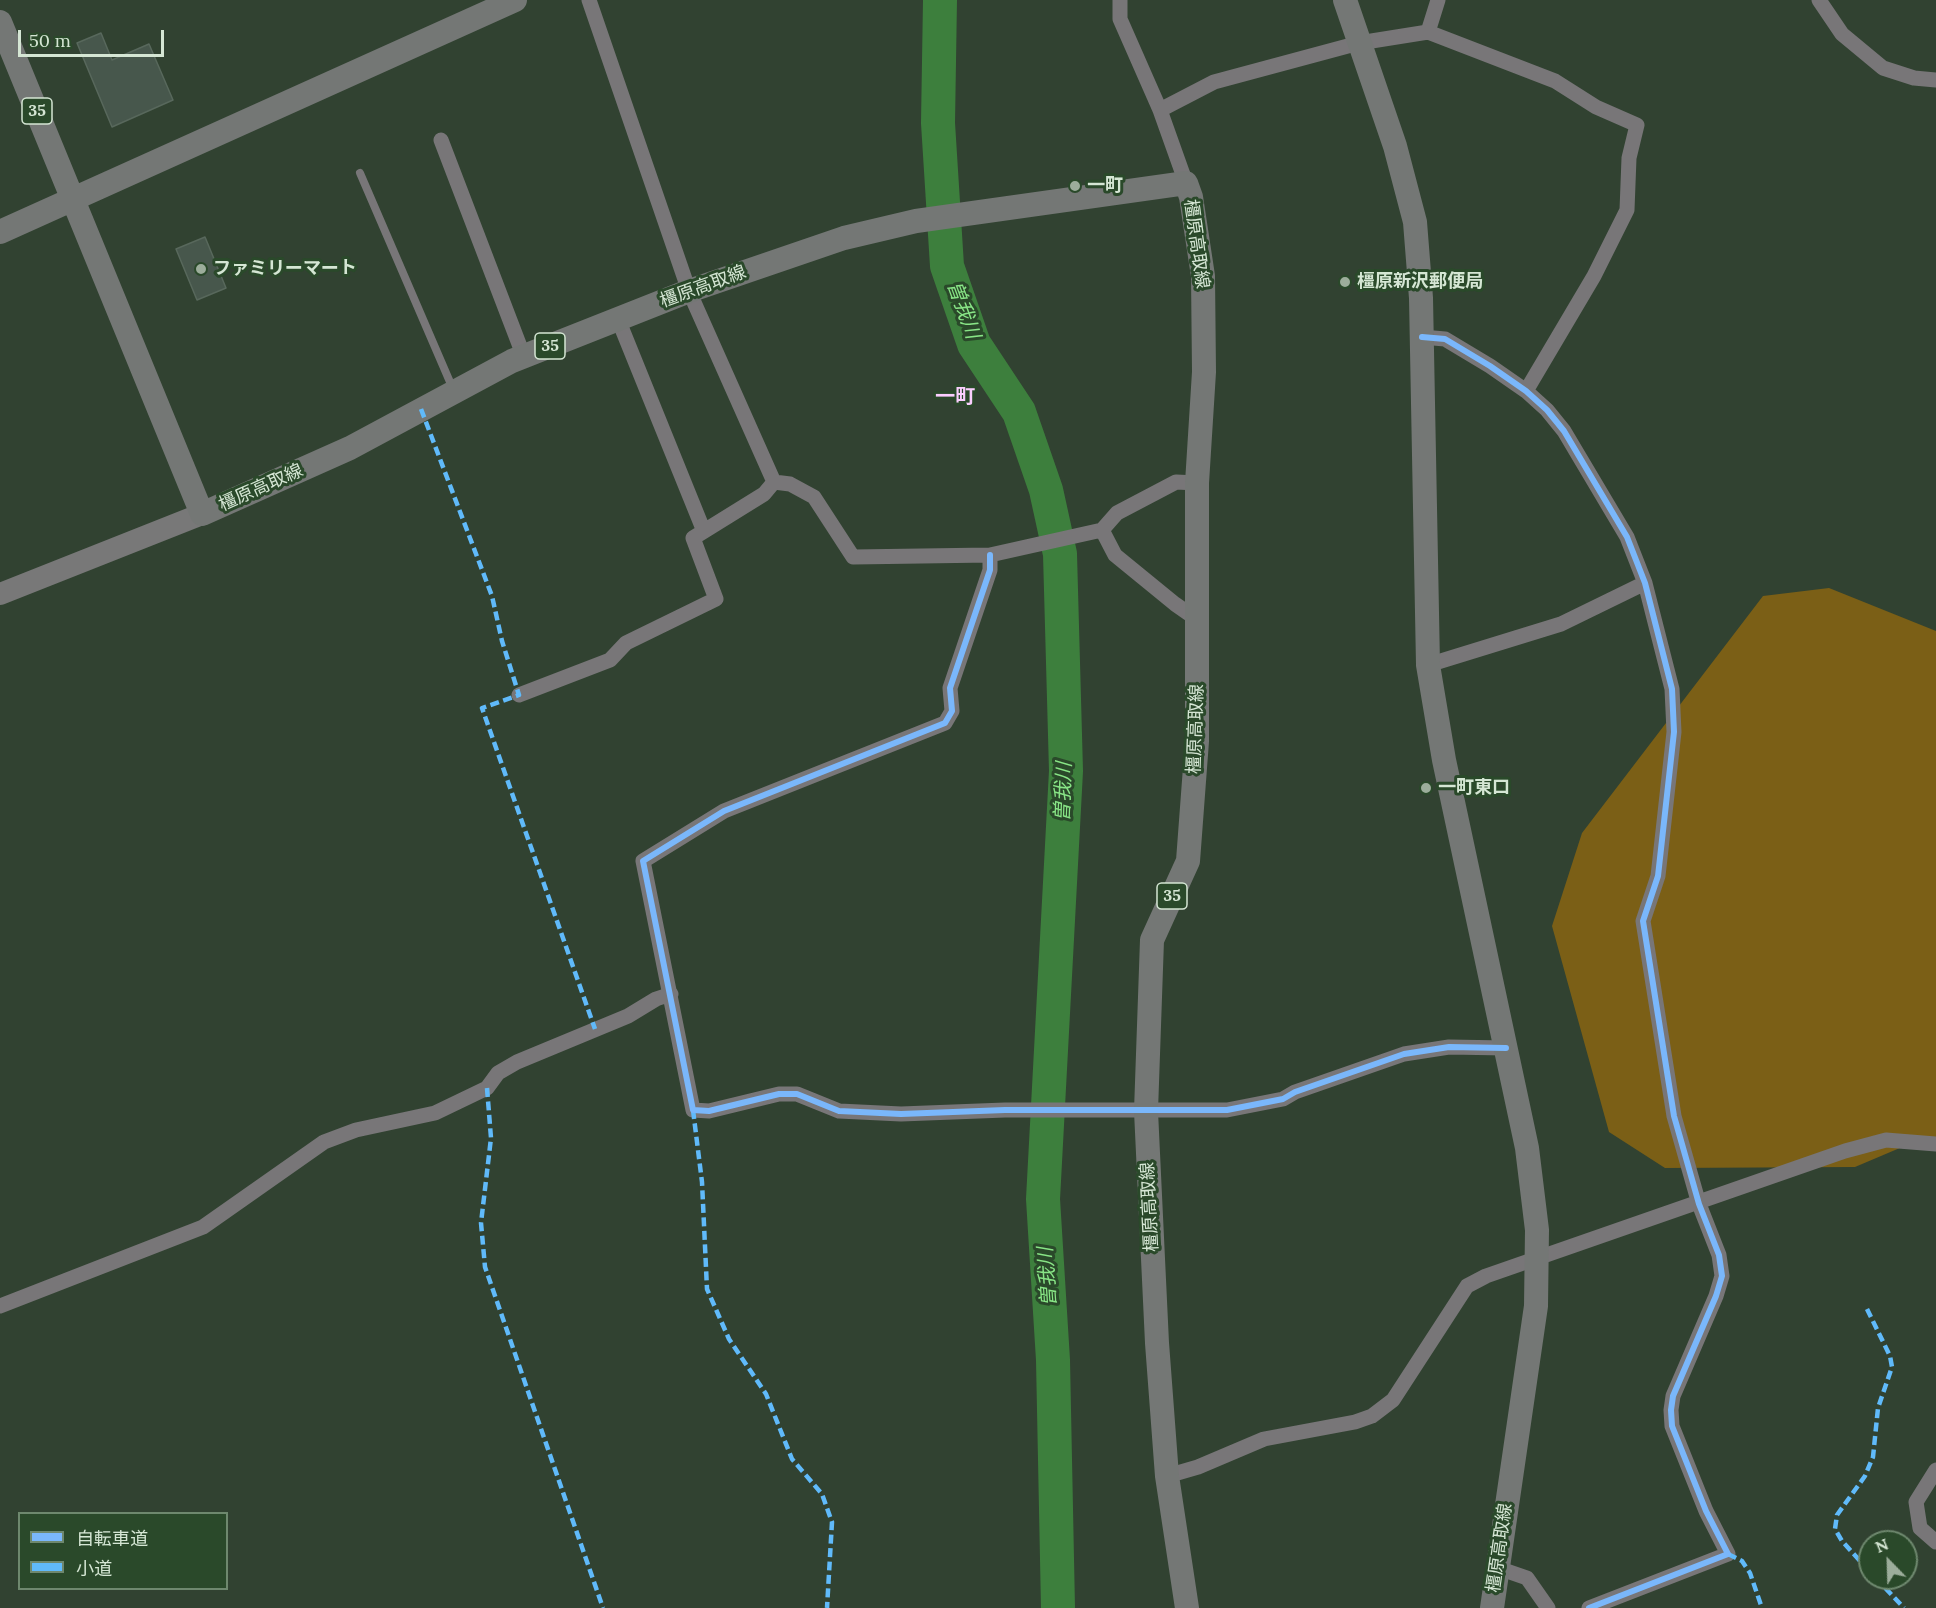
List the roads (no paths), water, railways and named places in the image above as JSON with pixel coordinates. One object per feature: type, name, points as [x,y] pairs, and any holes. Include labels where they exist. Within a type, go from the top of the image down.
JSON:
[{"type":"main road","points":[[0,232],[515,0]]},
{"type":"main road","name":"橿原高取線","points":[[1345,0],[1395,146],[1413,213],[1419,256],[1422,337],[1428,665],[1444,760],[1527,1148],[1538,1260],[1533,1328],[1492,1608]]},
{"type":"main road","name":"橿原高取線","points":[[0,22],[202,514],[350,448],[454,391],[524,357],[689,291],[844,238],[916,221],[1186,183],[1203,276],[1204,372],[1197,483],[1197,741],[1188,861],[1152,939],[1146,1111],[1157,1343],[1167,1476],[1187,1608]]},
{"type":"street","points":[[589,0],[689,291],[774,482]]},
{"type":"street","points":[[1120,0],[1120,19],[1160,110],[1186,183]]},
{"type":"street","points":[[1428,32],[1438,0]]},
{"type":"street","points":[[1820,0],[1842,34],[1883,68],[1914,78],[1936,80]]},
{"type":"street","points":[[1160,110],[1214,82],[1359,43],[1428,32],[1555,81],[1596,107],[1637,125],[1629,158],[1627,210],[1594,276],[1526,391]]},
{"type":"street","points":[[441,140],[524,357]]},
{"type":"street","points":[[618,319],[703,529]]},
{"type":"street","points":[[1422,337],[1445,339],[1526,391],[1547,410],[1564,431],[1628,537],[1645,583],[1672,688],[1674,732],[1658,876],[1643,921],[1674,1116],[1699,1204],[1719,1255],[1722,1276],[1716,1296],[1673,1396],[1672,1426],[1706,1511],[1728,1554],[1589,1608]]},
{"type":"street","points":[[519,695],[610,660],[626,642],[716,599],[693,538],[703,529],[765,494],[774,482]]},
{"type":"street","points":[[774,482],[790,484],[814,497],[853,557],[990,555],[1097,531],[1117,513],[1176,482],[1197,483]]},
{"type":"street","points":[[0,594],[202,514]]},
{"type":"street","points":[[1097,531],[1115,555],[1198,620]]},
{"type":"street","points":[[990,555],[990,570],[950,688],[952,711],[945,723],[724,811],[643,861],[693,1110],[709,1110],[779,1095],[798,1094],[839,1111],[902,1114],[1227,1110],[1283,1099],[1295,1092],[1404,1054],[1449,1047],[1506,1047]]},
{"type":"street","points":[[1428,665],[1561,624],[1645,583]]},
{"type":"street","points":[[0,1306],[203,1227],[324,1142],[356,1130],[435,1113],[487,1088],[498,1074],[517,1062],[628,1016],[656,999],[670,994]]},
{"type":"street","points":[[1167,1476],[1198,1467],[1264,1438],[1355,1422],[1372,1416],[1393,1400],[1467,1286],[1486,1276],[1699,1204],[1845,1151],[1886,1140],[1936,1144]]},
{"type":"street","points":[[1936,1470],[1916,1502],[1920,1528],[1936,1542]]},
{"type":"street","points":[[1497,1568],[1527,1578],[1548,1608]]},
{"type":"lane","points":[[360,173],[454,391]]},
{"type":"waterway","name":"曽我川","points":[[940,0],[938,123],[947,266],[974,344],[1019,412],[1046,490],[1060,554],[1066,771],[1043,1199],[1053,1360],[1058,1608]]},
{"type":"place","name":"一町","points":[[1075,186]]},
{"type":"place","name":"ファミリーマート","points":[[201,269]]},
{"type":"place","name":"橿原新沢郵便局","points":[[1345,282]]},
{"type":"place","name":"一町東口","points":[[1426,788]]},
{"type":"district","name":"一町","points":[[955,397]]}]
